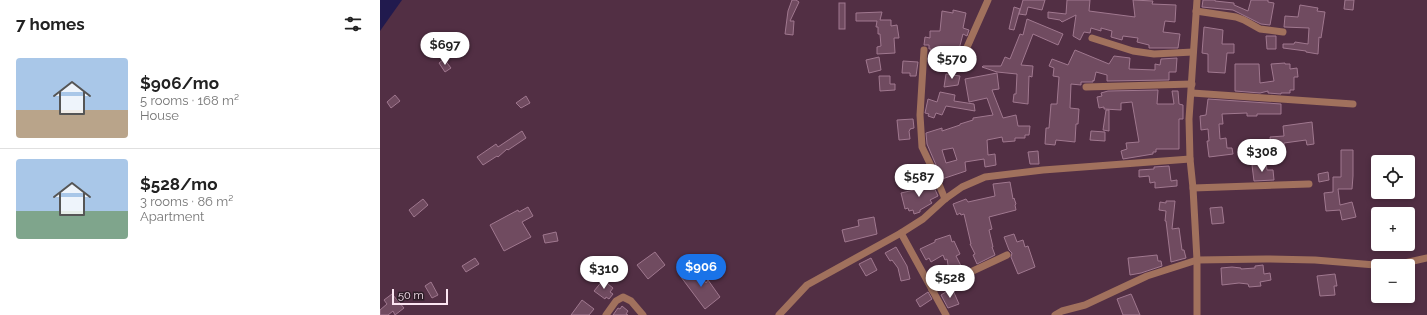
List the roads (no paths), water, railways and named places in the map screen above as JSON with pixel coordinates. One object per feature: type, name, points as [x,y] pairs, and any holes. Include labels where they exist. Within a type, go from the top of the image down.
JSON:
[{"type":"street","points":[[964,54],[988,0]]},
{"type":"street","points":[[1197,0],[1190,119],[1190,159],[1197,260],[1197,315]]},
{"type":"street","points":[[1196,11],[1236,17],[1260,29],[1283,32]]},
{"type":"street","points":[[1092,38],[1133,51],[1154,54],[1193,52]]},
{"type":"street","points":[[924,50],[920,115],[922,147],[945,199]]},
{"type":"street","points":[[1086,87],[1192,84]]},
{"type":"street","points":[[1192,93],[1353,104]]},
{"type":"street","points":[[779,315],[806,285],[901,233],[923,219],[945,199],[962,187],[985,177],[1043,170],[1190,159]]},
{"type":"street","points":[[1193,188],[1309,184]]},
{"type":"street","points":[[901,233],[946,315]]},
{"type":"street","points":[[932,290],[1007,255]]},
{"type":"street","points":[[1055,315],[1062,311],[1085,305],[1146,276],[1197,260],[1266,259],[1375,265],[1400,264],[1427,258]]},
{"type":"street","points":[[606,315],[616,301],[623,297],[631,301],[643,315]]}]
